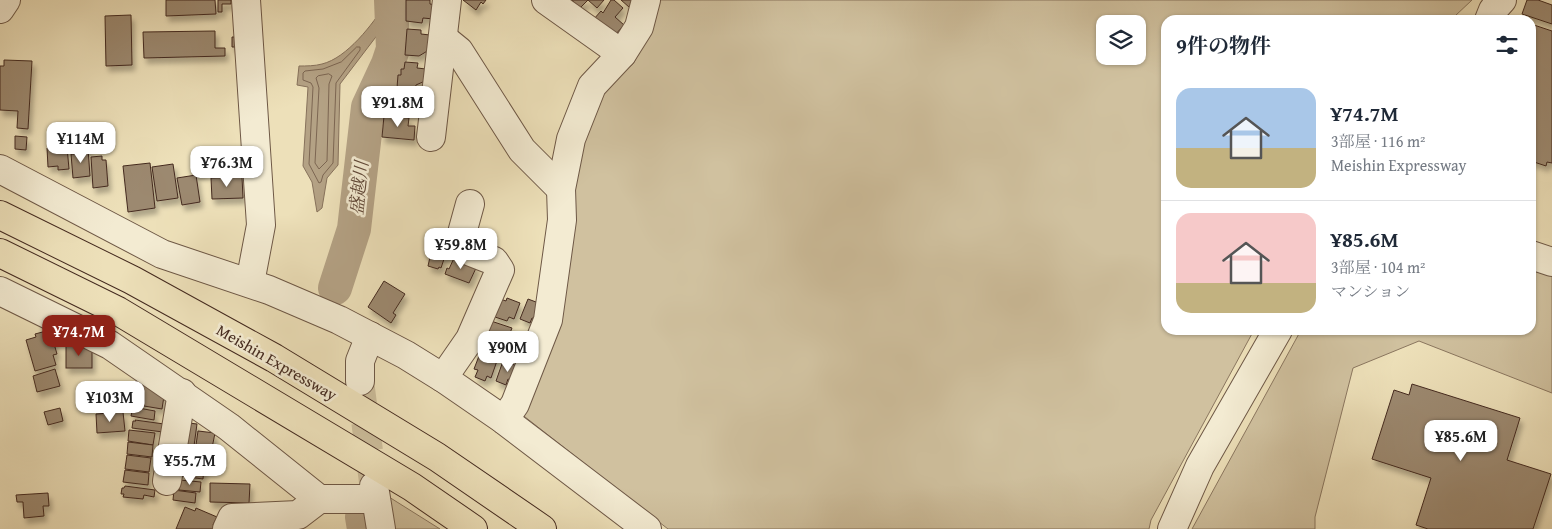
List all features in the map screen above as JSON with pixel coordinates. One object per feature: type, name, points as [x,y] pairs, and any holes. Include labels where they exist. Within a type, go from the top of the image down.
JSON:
[{"type":"highway","name":"Meishin Expressway","points":[[0,215],[132,280],[274,358],[437,457],[542,529]]},
{"type":"highway","points":[[0,253],[118,311],[412,487],[473,529]]},
{"type":"street","points":[[0,10],[6,0]]},
{"type":"street","points":[[246,0],[261,226],[250,284]]},
{"type":"street","points":[[431,137],[447,0]]},
{"type":"street","points":[[546,0],[622,54]]},
{"type":"street","points":[[504,420],[515,404],[548,320],[562,220],[561,189],[571,139],[592,86],[622,54],[639,27],[646,0]]},
{"type":"street","points":[[1491,15],[1502,0]]},
{"type":"street","points":[[443,38],[458,50],[522,150],[561,189]]},
{"type":"street","points":[[0,168],[162,254],[269,290],[330,316],[406,355],[504,420],[647,529]]},
{"type":"street","points":[[443,378],[470,339],[500,270],[494,261],[471,252],[462,233],[470,204]]},
{"type":"street","points":[[1536,257],[1552,262]]},
{"type":"street","points":[[0,291],[110,345],[229,427],[319,499]]},
{"type":"street","points":[[1172,529],[1200,466],[1275,335]]},
{"type":"street","points":[[360,381],[360,361],[370,336]]},
{"type":"street","points":[[167,481],[182,393]]},
{"type":"street","points":[[227,529],[232,518],[298,515],[319,499],[375,492],[381,529]]},
{"type":"shaded area","points":[[653,0],[1472,0],[1456,15],[1161,15],[1161,335],[1251,335],[1151,520],[1149,529],[668,529],[520,413],[571,192],[592,111]]},
{"type":"shaded area","points":[[1536,271],[1552,276],[1552,393],[1419,341],[1353,368],[1315,517],[1315,529],[1192,529],[1298,335],[1536,335]]},
{"type":"shaded area","points":[[389,497],[440,529],[393,529]]},
{"type":"water","points":[[386,3],[388,21],[340,84],[338,165],[327,178],[322,208],[317,212],[312,182],[303,166],[308,87],[297,85],[299,66],[322,64],[341,55],[367,30]]},
{"type":"building","points":[[166,0],[215,0],[216,14],[166,16]]},
{"type":"building","points":[[218,0],[231,0],[231,4],[222,4],[222,12],[218,12]]},
{"type":"building","points":[[406,0],[430,0],[430,4],[436,5],[434,19],[423,18],[422,23],[406,21]]},
{"type":"building","points":[[463,0],[486,0],[483,4],[481,2],[476,10]]},
{"type":"building","points":[[572,0],[588,0],[580,8]]},
{"type":"building","points":[[588,0],[604,0],[597,8]]},
{"type":"building","points":[[611,0],[614,0],[623,8],[615,17],[624,25],[615,35],[593,20],[601,11],[603,13]]},
{"type":"building","points":[[621,0],[635,0],[629,7]]},
{"type":"building","points":[[1527,0],[1538,0],[1552,5],[1552,24],[1536,19],[1536,15],[1522,14]]},
{"type":"building","points":[[131,15],[132,65],[106,66],[105,16]]},
{"type":"building","points":[[1536,26],[1552,31],[1552,163],[1547,162],[1546,166],[1536,163]]},
{"type":"building","points":[[407,29],[421,30],[421,34],[430,35],[429,50],[419,56],[405,55]]},
{"type":"building","points":[[215,31],[215,48],[225,48],[225,56],[144,58],[143,32]]},
{"type":"building","points":[[232,37],[235,37],[236,47],[232,47]]},
{"type":"building","points":[[4,60],[32,61],[28,129],[17,128],[18,111],[0,110],[0,66],[4,66]]},
{"type":"building","points":[[405,62],[418,63],[417,68],[426,69],[425,81],[416,85],[415,89],[397,88],[398,75],[401,75],[401,69],[404,69]]},
{"type":"building","points":[[391,91],[409,92],[408,99],[414,100],[413,111],[389,109]]},
{"type":"building","points":[[384,116],[409,118],[408,126],[415,126],[414,140],[382,137]]},
{"type":"building","points":[[15,136],[27,137],[26,150],[15,149]]},
{"type":"building","points":[[67,147],[69,169],[58,170],[58,166],[48,167],[47,148]]},
{"type":"building","points":[[88,149],[90,176],[73,178],[71,154],[78,154],[77,150]]},
{"type":"building","points":[[102,156],[102,160],[106,160],[108,186],[93,188],[91,157]]},
{"type":"building","points":[[202,160],[204,172],[193,173],[192,161]]},
{"type":"building","points":[[150,163],[155,208],[128,212],[123,166]]},
{"type":"building","points":[[173,164],[178,198],[157,201],[152,167]]},
{"type":"building","points":[[196,175],[200,202],[182,205],[177,178]]},
{"type":"building","points":[[242,177],[243,198],[212,199],[211,178]]},
{"type":"building","points":[[430,242],[452,248],[449,258],[445,256],[441,268],[428,266]]},
{"type":"building","points":[[454,258],[477,266],[469,283],[445,274]]},
{"type":"building","points":[[384,281],[405,294],[393,313],[396,315],[391,323],[368,307]]},
{"type":"building","points":[[498,298],[506,301],[507,298],[520,303],[514,319],[509,317],[507,321],[492,316]]},
{"type":"building","points":[[528,299],[544,305],[538,320],[532,318],[530,323],[520,319]]},
{"type":"building","points":[[488,320],[512,328],[503,351],[482,344]]},
{"type":"building","points":[[50,330],[57,354],[53,355],[56,365],[35,371],[26,340],[36,337],[35,334]]},
{"type":"building","points":[[514,333],[530,339],[520,359],[506,354]]},
{"type":"building","points":[[66,346],[92,346],[92,368],[66,368]]},
{"type":"building","points":[[484,354],[498,358],[491,378],[487,376],[485,381],[475,377],[478,370],[474,369],[479,356],[483,358]]},
{"type":"building","points":[[503,361],[520,367],[515,382],[508,379],[506,385],[496,381]]},
{"type":"building","points":[[55,369],[60,386],[37,392],[33,376]]},
{"type":"building","points":[[136,381],[148,382],[148,388],[160,390],[164,396],[162,409],[132,404]]},
{"type":"building","points":[[1412,384],[1520,418],[1507,460],[1551,474],[1533,529],[1428,529],[1416,525],[1431,478],[1372,459],[1394,390],[1409,395]]},
{"type":"building","points":[[133,407],[155,411],[154,420],[131,416]]},
{"type":"building","points":[[60,408],[63,421],[48,425],[44,412]]},
{"type":"building","points":[[123,412],[125,431],[97,433],[96,414]]},
{"type":"building","points":[[133,421],[164,424],[163,432],[132,428]]},
{"type":"building","points":[[189,423],[197,424],[194,446],[181,444]]},
{"type":"building","points":[[129,430],[155,433],[153,445],[128,441]]},
{"type":"building","points":[[198,431],[215,433],[212,448],[196,445]]},
{"type":"building","points":[[128,442],[153,445],[152,457],[127,454]]},
{"type":"building","points":[[185,449],[210,452],[209,465],[184,463]]},
{"type":"building","points":[[127,455],[151,458],[149,472],[125,469]]},
{"type":"building","points":[[182,465],[204,467],[203,479],[180,476]]},
{"type":"building","points":[[125,470],[149,473],[148,485],[123,482]]},
{"type":"building","points":[[180,480],[201,482],[200,492],[179,490]]},
{"type":"building","points":[[210,483],[250,484],[249,503],[210,502]]},
{"type":"building","points":[[125,486],[155,490],[154,497],[144,495],[143,499],[123,497],[124,494],[121,494],[122,488]]},
{"type":"building","points":[[174,490],[196,493],[195,503],[173,500]]},
{"type":"building","points":[[48,493],[49,506],[43,506],[44,516],[24,518],[23,502],[17,502],[16,495]]},
{"type":"building","points":[[185,507],[195,511],[196,508],[217,517],[213,525],[218,527],[217,529],[176,529]]},
{"type":"waterway","name":"盛越川","points":[[335,288],[354,229],[368,107],[393,49],[391,0]]},
{"type":"waterway","points":[[382,16],[392,4]]},
{"type":"waterway","name":"盛越川","points":[[362,517],[364,529]]},
{"type":"tunnel","points":[[360,381],[373,482]]}]
